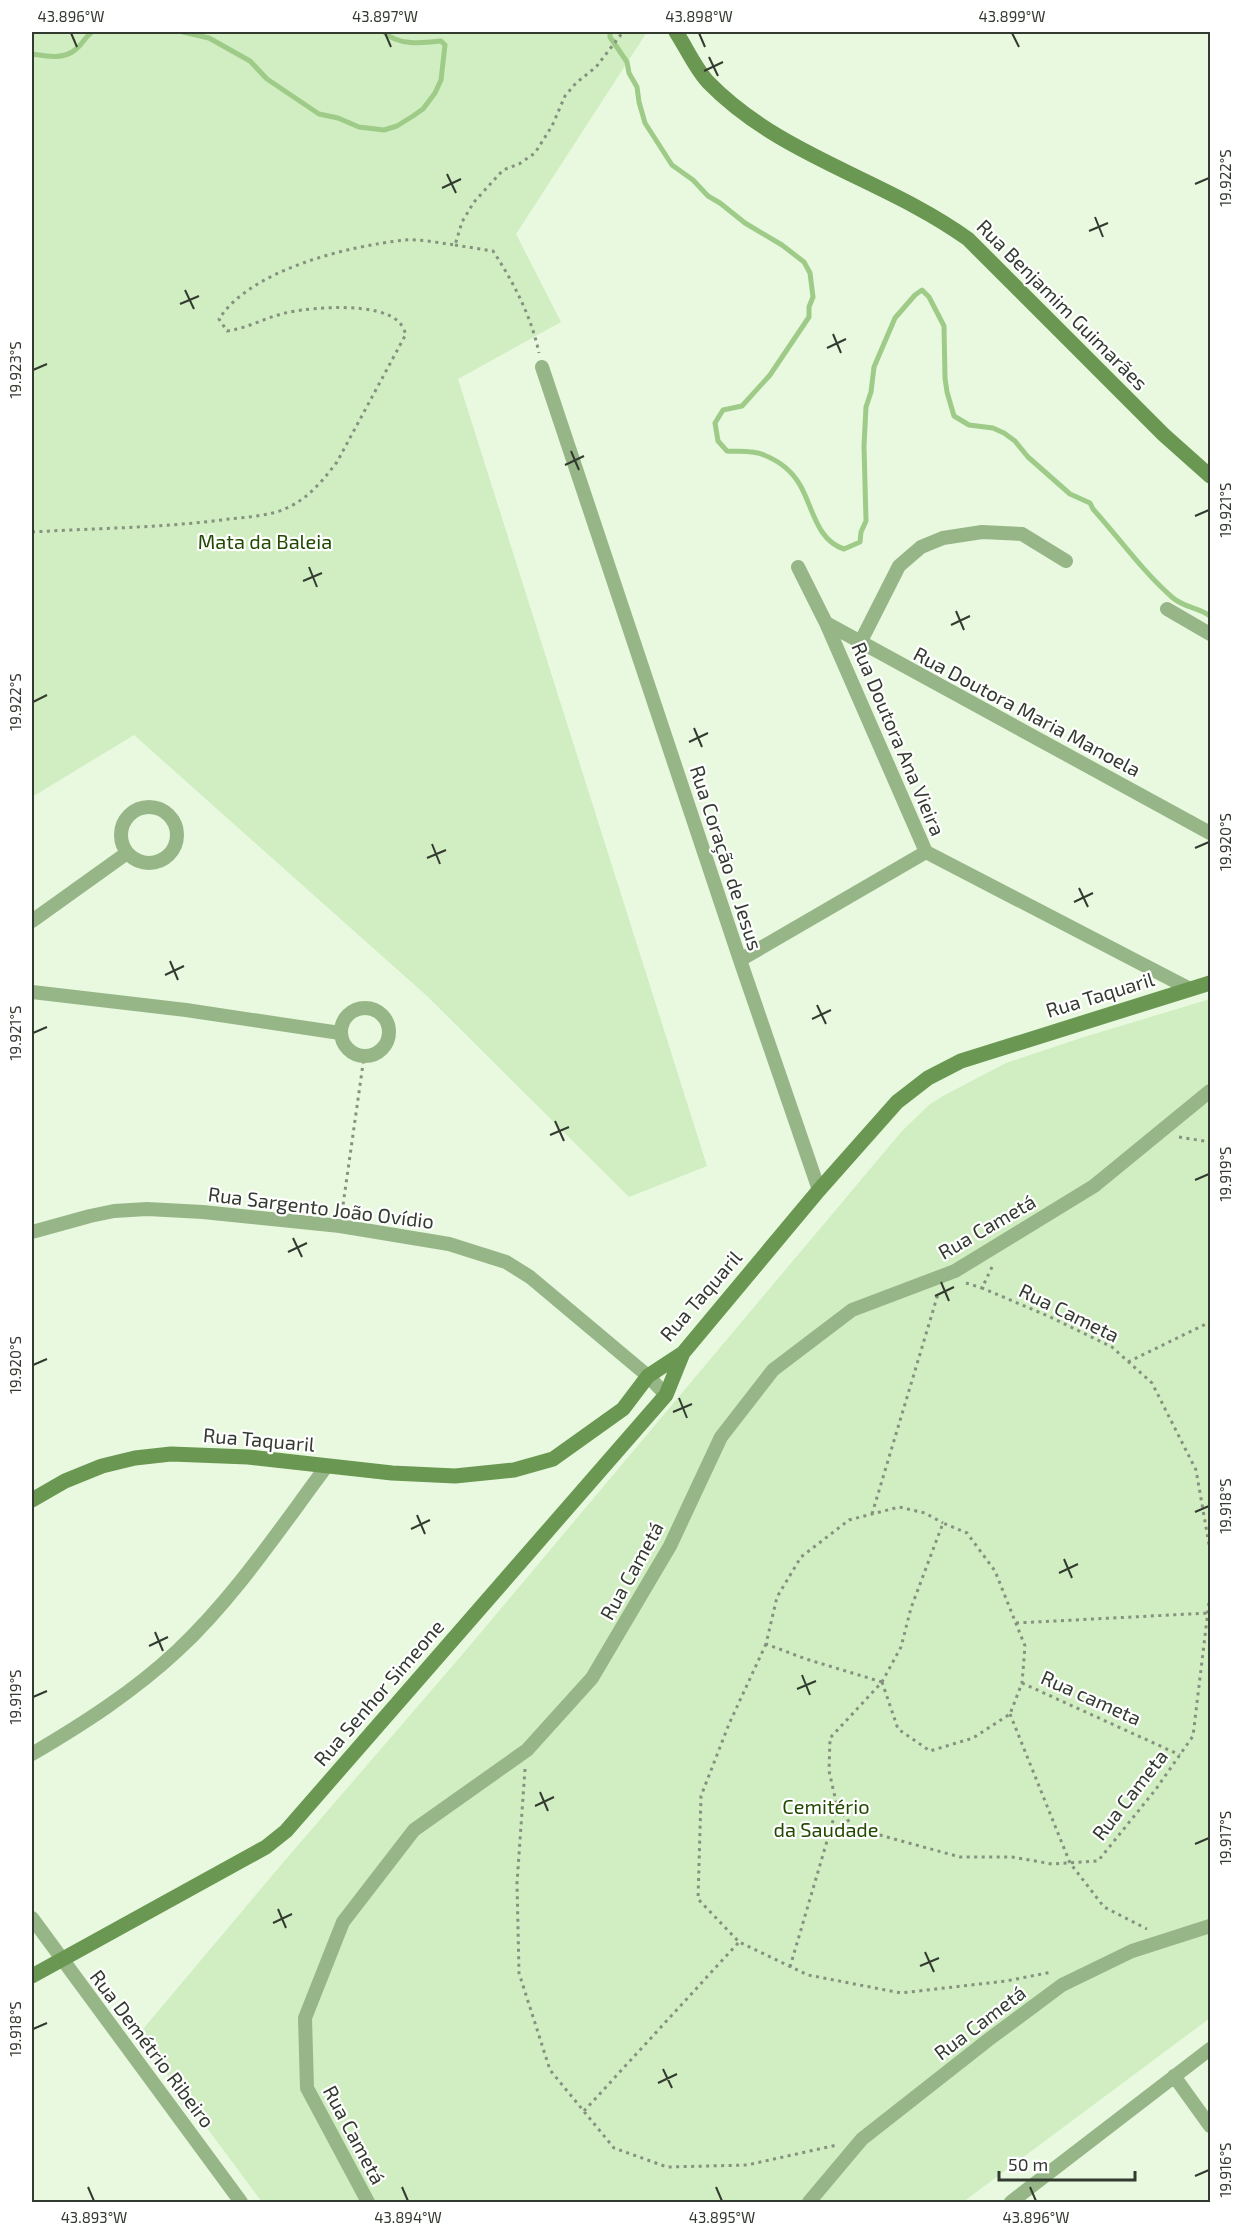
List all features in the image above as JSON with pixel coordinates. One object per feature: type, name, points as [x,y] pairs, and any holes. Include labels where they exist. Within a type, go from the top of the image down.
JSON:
[{"type":"street","name":"Rua Benjamim Guimarães","points":[[676,32],[706,80],[754,122],[802,151],[943,221],[968,239],[1164,435],[1210,476]]},
{"type":"street","name":"Rua Coração de Jesus","points":[[542,367],[819,1190]]},
{"type":"street","points":[[861,644],[899,566],[921,547],[943,538],[982,532],[1022,534],[1066,561]]},
{"type":"street","name":"Rua Doutora Ana Vieira","points":[[798,567],[826,623],[926,852],[1190,989]]},
{"type":"street","points":[[1167,609],[1210,634]]},
{"type":"street","name":"Rua Doutora Maria Manoela","points":[[826,623],[1210,833]]},
{"type":"street","points":[[143,808],[153,808],[165,812],[172,819],[177,834],[176,844],[171,852],[158,862],[139,862],[127,853],[121,834],[128,816],[143,808]]},
{"type":"street","points":[[740,960],[926,852]]},
{"type":"street","points":[[32,921],[127,853]]},
{"type":"street","name":"Rua Taquaril","points":[[32,1500],[65,1481],[102,1466],[135,1458],[171,1454],[248,1456],[326,1467],[455,1476],[514,1470],[554,1459],[623,1409],[648,1376],[683,1353],[819,1190],[897,1102],[928,1078],[961,1061],[1210,983]]},
{"type":"street","points":[[32,992],[186,1010],[340,1033]]},
{"type":"street","points":[[364,1008],[378,1012],[384,1017],[389,1033],[385,1045],[372,1055],[364,1057],[347,1049],[340,1033],[346,1017],[355,1010],[364,1008]]},
{"type":"street","name":"Rua Cametá","points":[[368,2202],[307,2088],[305,2018],[343,1922],[414,1830],[527,1750],[592,1678],[670,1546],[721,1437],[773,1370],[852,1310],[956,1271],[1094,1186],[1210,1091]]},
{"type":"street","name":"Rua Sargento João Ovídio","points":[[32,1232],[114,1211],[147,1209],[203,1212],[340,1226],[449,1244],[506,1262],[530,1277],[648,1376],[666,1395]]},
{"type":"street","name":"Rua Senhor Simeone","points":[[32,1976],[266,1846],[286,1831],[666,1395],[683,1353]]},
{"type":"street","points":[[32,1754],[110,1706],[178,1650],[226,1598],[326,1467]]},
{"type":"street","name":"Rua Demétrio Ribeiro","points":[[32,1918],[241,2202]]},
{"type":"street","name":"Rua Cametá","points":[[808,2202],[862,2139],[1062,1985],[1132,1951],[1210,1926]]},
{"type":"street","points":[[1011,2202],[1210,2049]]},
{"type":"street","points":[[1174,2076],[1210,2127]]},
{"type":"path","points":[[455,245],[462,222],[474,202],[503,170],[519,164],[535,153],[552,126],[565,96],[576,83],[596,67],[623,32]]},
{"type":"path","points":[[32,531],[198,523],[257,516],[285,509],[303,499],[324,480],[337,462],[406,334],[398,321],[376,311],[316,309],[289,312],[242,329],[227,331],[219,319],[226,307],[260,281],[305,261],[407,240],[493,251],[511,279],[525,310],[536,337],[542,367]]},
{"type":"path","points":[[340,1226],[364,1057]]},
{"type":"path","points":[[1159,1134],[1210,1142]]},
{"type":"path","points":[[981,1288],[1004,1241]]},
{"type":"path","points":[[872,1514],[944,1276]]},
{"type":"path","name":"Rua Cameta","points":[[944,1276],[981,1288],[1048,1316],[1112,1347],[1152,1383],[1196,1470],[1210,1550]]},
{"type":"path","points":[[1128,1362],[1210,1322]]},
{"type":"path","points":[[943,1523],[925,1513],[899,1508],[872,1514],[849,1520],[801,1557],[777,1597],[766,1644],[729,1724],[701,1796],[698,1899],[739,1942],[808,1975],[901,1993],[1006,1981],[1059,1971]]},
{"type":"path","name":"Rua Cameta","points":[[1167,1940],[1104,1907],[1070,1863],[1010,1714],[1022,1683],[1025,1646],[995,1571],[967,1533],[943,1523],[911,1608],[901,1647],[882,1682],[830,1738],[829,1772],[837,1806],[854,1828],[960,1857],[1012,1857],[1052,1864],[1070,1863],[1098,1861],[1156,1789],[1193,1736],[1210,1594]]},
{"type":"path","points":[[1016,1623],[1209,1613]]},
{"type":"path","points":[[766,1644],[806,1659],[882,1682],[898,1729],[930,1751],[973,1738],[1010,1714]]},
{"type":"path","name":"Rua cameta","points":[[1022,1683],[1180,1755]]},
{"type":"path","points":[[527,1750],[517,1883],[519,1973],[550,2070],[614,2148],[667,2167],[747,2165],[862,2139]]},
{"type":"path","name":"Rua Cameta","points":[[790,1966],[837,1806]]},
{"type":"path","points":[[584,2111],[739,1942]]},
{"type":"green space","name":"Mata da Baleia","points":[[32,32],[647,32],[516,234],[561,322],[458,379],[707,1166],[629,1197],[427,996],[134,735],[32,797]]},
{"type":"green space","name":"Cemitério da Saudade","points":[[1210,999],[1210,2018],[963,2202],[262,2202],[138,2035],[467,1649],[902,1131],[929,1105],[1006,1063]]},
{"type":"waterway","points":[[32,54],[65,55],[77,48],[92,32]]},
{"type":"waterway","points":[[183,32],[209,38],[250,61],[267,79],[319,114],[338,118],[359,127],[384,130],[397,126],[423,109],[435,93],[441,80],[445,45],[441,41],[403,42],[384,32]]},
{"type":"waterway","points":[[610,32],[610,37],[627,62],[629,73],[637,87],[645,123],[672,165],[693,180],[708,196],[804,262],[810,273],[813,297],[809,307],[809,317],[770,375],[742,406],[723,410],[715,423],[718,441],[727,451],[760,453],[780,463],[800,485],[816,522],[827,538],[844,549],[860,542],[866,521],[864,446],[866,407],[871,392],[874,367],[895,318],[922,290],[929,297],[944,326],[945,378],[954,416],[969,425],[993,428],[1015,441],[1028,457],[1070,494],[1090,503],[1142,566],[1173,598],[1210,616]]}]
